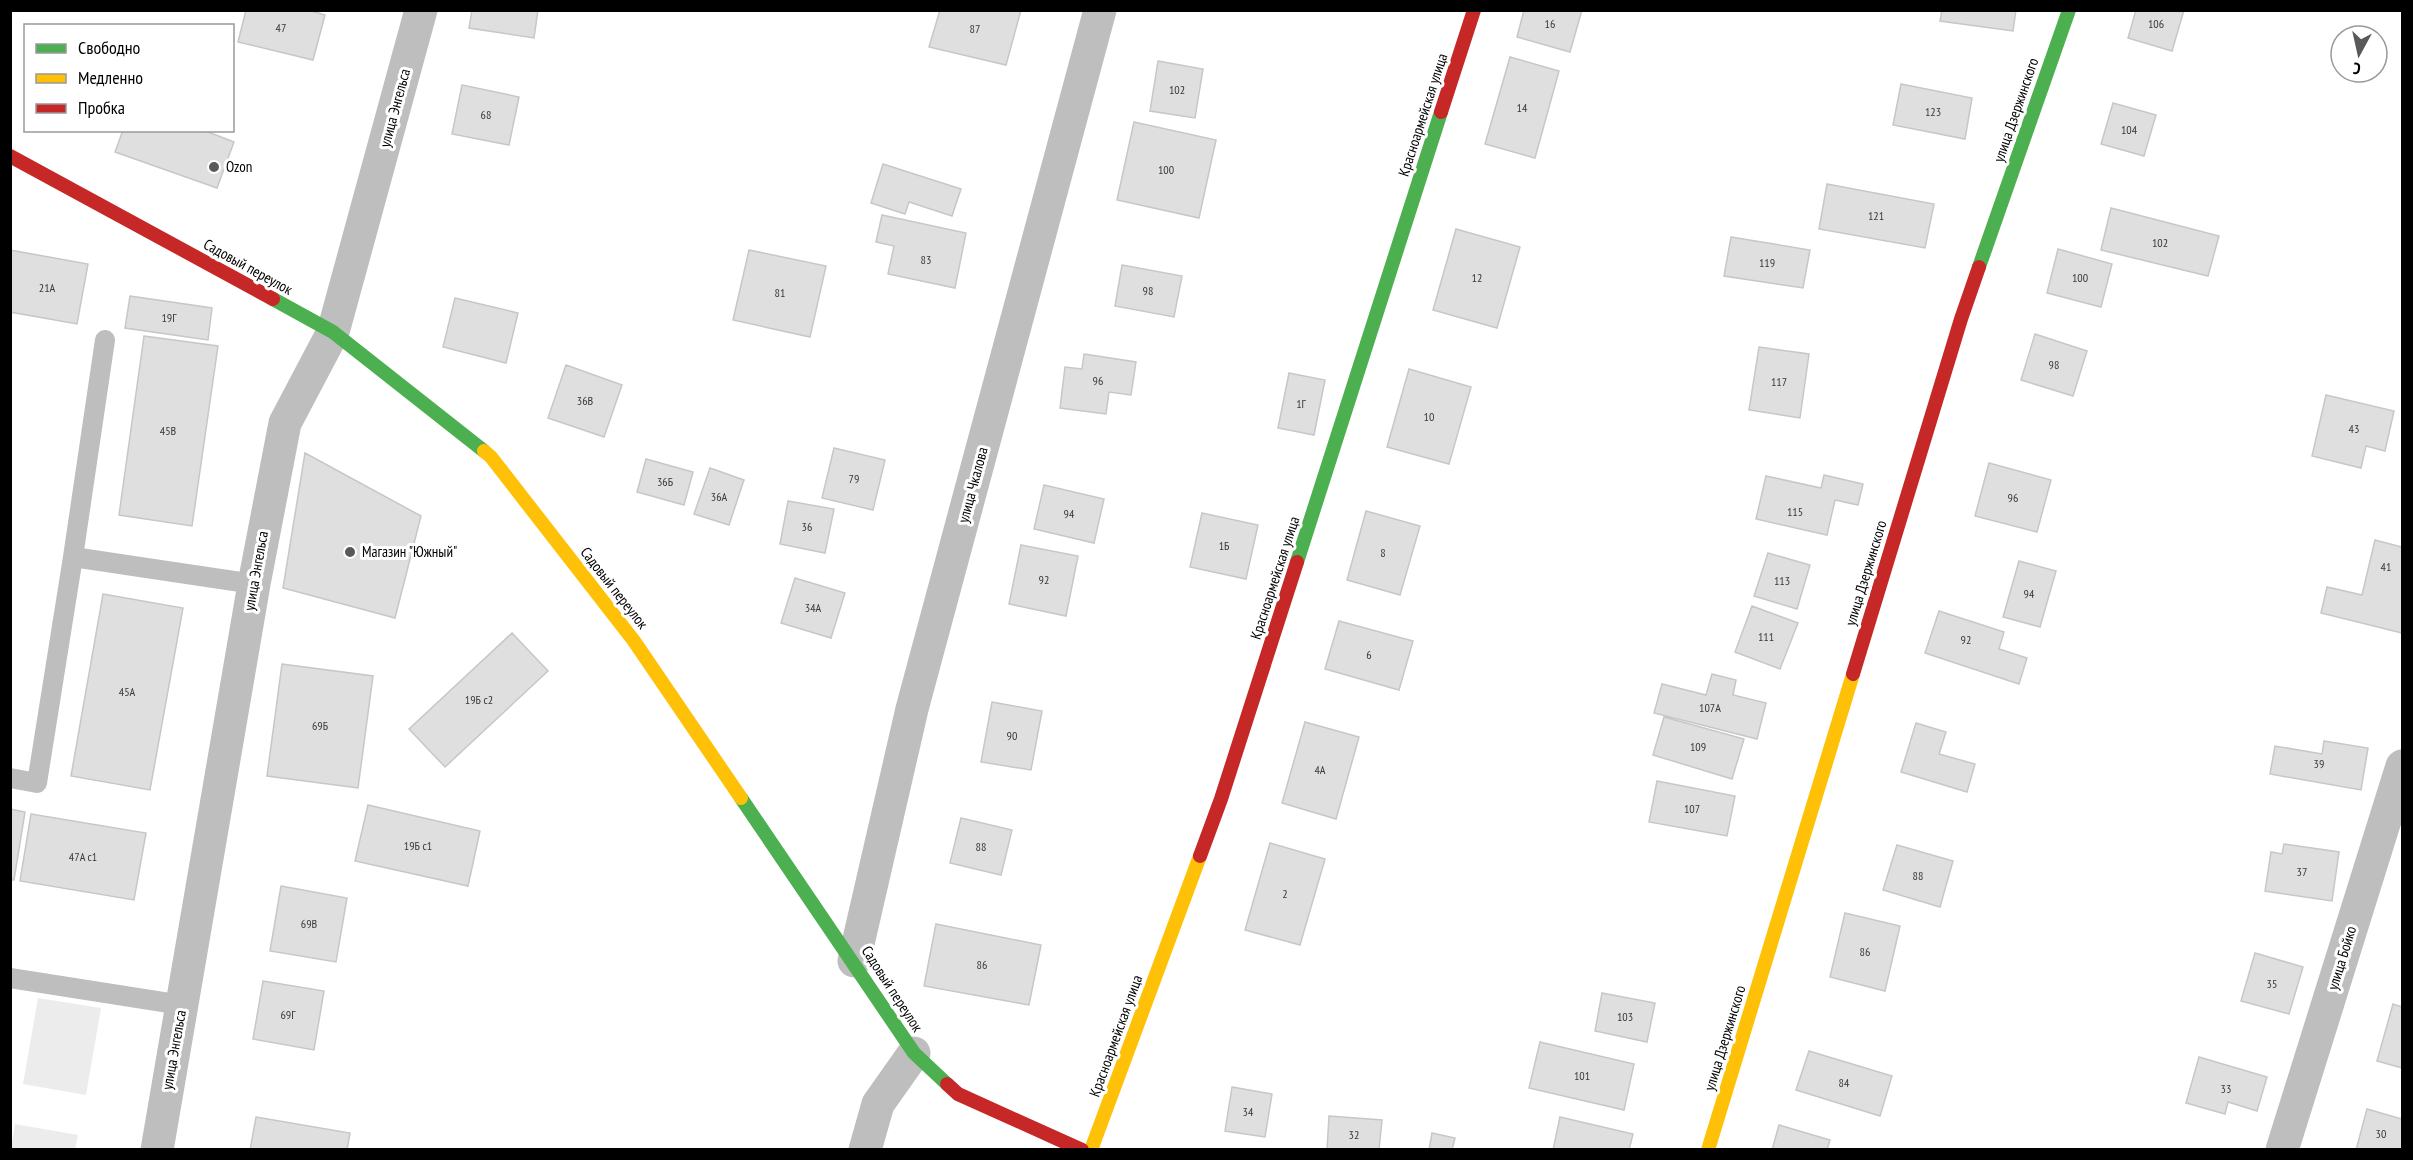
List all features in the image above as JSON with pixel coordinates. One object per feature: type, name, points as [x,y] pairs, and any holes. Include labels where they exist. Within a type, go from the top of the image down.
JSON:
[{"type":"street","name":"улица Энгельса","points":[[157,1149],[254,584],[285,423],[333,332],[421,10]]},
{"type":"street","name":"улица Чкалова","points":[[854,961],[912,709],[1100,10]]},
{"type":"street","name":"Красноармейская улица","points":[[1091,1149],[1221,799],[1474,10]]},
{"type":"street","name":"улица Дзержинского","points":[[1708,1149],[1958,330],[2069,10]]},
{"type":"street","name":"Садовый переулок","points":[[10,156],[333,332],[491,457],[634,641],[854,961],[914,1053],[958,1094],[1082,1149]]},
{"type":"street","name":"улица Бойко","points":[[2282,1149],[2403,765]]},
{"type":"street","points":[[865,1149],[878,1104],[914,1053]]},
{"type":"lane","points":[[10,778],[37,783],[105,340]]},
{"type":"lane","points":[[73,557],[254,584]]},
{"type":"lane","points":[[10,978],[182,1005]]},
{"type":"shaded area","points":[[38,998],[101,1008],[86,1095],[23,1084]]},
{"type":"shaded area","points":[[15,1124],[78,1135],[75,1149],[11,1149]]},
{"type":"building","points":[[246,10],[308,10],[325,15],[313,60],[238,42]]},
{"type":"building","points":[[472,10],[538,10],[534,38],[469,28]]},
{"type":"building","points":[[940,10],[1021,10],[1006,65],[929,47]]},
{"type":"building","points":[[1524,10],[1582,10],[1570,52],[1517,37]]},
{"type":"building","points":[[1942,10],[2016,10],[2013,31],[1940,21]]},
{"type":"building","points":[[2136,10],[2184,10],[2172,51],[2128,38]]},
{"type":"building","points":[[1510,57],[1559,71],[1535,158],[1485,144]]},
{"type":"building","points":[[1158,61],[1203,69],[1195,118],[1150,111]]},
{"type":"building","points":[[1901,84],[1972,98],[1965,139],[1893,125]]},
{"type":"building","points":[[462,85],[519,97],[509,145],[452,134]]},
{"type":"building","points":[[2113,103],[2156,115],[2144,156],[2101,144]]},
{"type":"building","points":[[1134,122],[1216,140],[1199,218],[1117,200]]},
{"type":"building","points":[[122,132],[208,132],[234,142],[217,188],[115,152]]},
{"type":"building","points":[[883,164],[961,189],[952,216],[909,202],[905,214],[871,203]]},
{"type":"building","points":[[1827,184],[1934,204],[1925,248],[1819,229]]},
{"type":"building","points":[[2111,208],[2219,236],[2208,276],[2101,250]]},
{"type":"building","points":[[882,215],[966,233],[955,288],[888,274],[894,246],[876,242]]},
{"type":"building","points":[[1456,229],[1520,247],[1497,328],[1433,310]]},
{"type":"building","points":[[1731,237],[1810,250],[1803,288],[1724,276]]},
{"type":"building","points":[[2058,249],[2112,264],[2101,307],[2047,293]]},
{"type":"building","points":[[10,250],[88,264],[77,324],[10,312]]},
{"type":"building","points":[[749,250],[826,266],[810,337],[733,320]]},
{"type":"building","points":[[1122,265],[1182,276],[1174,317],[1115,306]]},
{"type":"building","points":[[130,296],[212,308],[208,340],[125,328]]},
{"type":"building","points":[[455,298],[518,313],[506,363],[443,347]]},
{"type":"building","points":[[2035,334],[2087,351],[2073,396],[2021,380]]},
{"type":"building","points":[[144,336],[218,346],[192,526],[119,515]]},
{"type":"building","points":[[1759,347],[1809,354],[1800,418],[1749,410]]},
{"type":"building","points":[[1084,354],[1136,362],[1131,395],[1109,392],[1106,414],[1060,408],[1065,367],[1082,369]]},
{"type":"building","points":[[566,365],[622,385],[604,437],[548,418]]},
{"type":"building","points":[[1409,369],[1471,387],[1449,464],[1387,447]]},
{"type":"building","points":[[1289,373],[1325,380],[1314,435],[1278,428]]},
{"type":"building","points":[[2326,395],[2394,411],[2385,451],[2366,446],[2361,468],[2312,456]]},
{"type":"building","points":[[834,448],[885,460],[873,510],[822,498]]},
{"type":"building","name":"Магазин \"Южный\"","points":[[305,453],[421,516],[395,618],[283,588]]},
{"type":"building","points":[[646,459],[693,472],[684,505],[637,492]]},
{"type":"building","points":[[1989,463],[2051,480],[2037,532],[1975,516]]},
{"type":"building","points":[[710,468],[744,480],[729,525],[694,514]]},
{"type":"building","points":[[1824,475],[1863,484],[1858,505],[1835,500],[1827,535],[1756,519],[1766,476],[1821,488]]},
{"type":"building","points":[[1044,485],[1104,499],[1094,543],[1034,529]]},
{"type":"building","points":[[788,501],[834,509],[825,553],[780,544]]},
{"type":"building","points":[[1366,511],[1420,526],[1400,595],[1347,580]]},
{"type":"building","points":[[1202,513],[1258,525],[1246,579],[1190,567]]},
{"type":"building","points":[[2375,540],[2402,547],[2402,633],[2321,613],[2327,587],[2362,595]]},
{"type":"building","points":[[1021,545],[1078,556],[1066,616],[1009,604]]},
{"type":"building","points":[[1768,553],[1810,565],[1797,609],[1754,596]]},
{"type":"building","points":[[2019,561],[2056,571],[2040,627],[2003,617]]},
{"type":"building","points":[[795,578],[845,593],[831,638],[781,623]]},
{"type":"building","points":[[103,594],[183,608],[150,790],[71,776]]},
{"type":"building","points":[[1752,606],[1798,623],[1780,669],[1735,652]]},
{"type":"building","points":[[1939,611],[2004,632],[1999,649],[2027,658],[2019,684],[1925,653]]},
{"type":"building","points":[[1339,621],[1413,641],[1399,690],[1325,669]]},
{"type":"building","points":[[512,633],[548,671],[445,767],[409,729]]},
{"type":"building","points":[[282,664],[373,676],[358,788],[267,776]]},
{"type":"building","points":[[1712,674],[1736,680],[1733,695],[1766,703],[1757,739],[1654,713],[1662,684],[1706,695]]},
{"type":"building","points":[[992,702],[1042,711],[1031,770],[981,762]]},
{"type":"building","points":[[1664,717],[1744,739],[1732,779],[1653,755]]},
{"type":"building","points":[[1305,722],[1359,737],[1336,819],[1282,803]]},
{"type":"building","points":[[1916,723],[1946,732],[1939,754],[1975,764],[1967,792],[1901,772]]},
{"type":"building","points":[[2324,741],[2368,748],[2361,790],[2270,774],[2275,746],[2322,754]]},
{"type":"building","points":[[1657,781],[1735,796],[1727,836],[1649,822]]},
{"type":"building","points":[[368,805],[480,831],[468,886],[355,861]]},
{"type":"building","points":[[10,809],[25,812],[14,880],[10,880]]},
{"type":"building","points":[[31,814],[146,833],[134,900],[20,881]]},
{"type":"building","points":[[961,818],[1012,830],[1001,875],[950,863]]},
{"type":"building","points":[[1270,843],[1325,859],[1300,945],[1245,930]]},
{"type":"building","points":[[2284,844],[2339,852],[2332,901],[2265,891],[2271,852],[2282,854]]},
{"type":"building","points":[[1897,845],[1953,861],[1940,907],[1883,890]]},
{"type":"building","points":[[281,886],[347,898],[336,962],[270,951]]},
{"type":"building","points":[[1845,913],[1900,926],[1885,991],[1830,977]]},
{"type":"building","points":[[936,924],[1041,945],[1029,1005],[924,986]]},
{"type":"building","points":[[2255,953],[2303,967],[2289,1014],[2241,1001]]},
{"type":"building","points":[[263,981],[324,991],[314,1050],[253,1039]]},
{"type":"building","points":[[1602,993],[1655,1003],[1647,1042],[1595,1031]]},
{"type":"building","points":[[2393,1004],[2402,1007],[2402,1068],[2377,1061]]},
{"type":"building","points":[[1540,1042],[1634,1064],[1624,1110],[1529,1088]]},
{"type":"building","points":[[1809,1051],[1892,1076],[1880,1116],[1796,1090]]},
{"type":"building","points":[[2199,1057],[2267,1077],[2257,1111],[2228,1102],[2225,1114],[2186,1103]]},
{"type":"building","points":[[1232,1087],[1272,1094],[1265,1137],[1225,1131]]},
{"type":"building","points":[[2367,1109],[2402,1119],[2402,1150],[2356,1150]]},
{"type":"building","points":[[1329,1116],[1382,1120],[1379,1150],[1327,1150]]},
{"type":"building","points":[[256,1117],[350,1133],[347,1150],[250,1150]]},
{"type":"building","points":[[1560,1117],[1633,1134],[1629,1150],[1553,1150]]},
{"type":"building","points":[[1779,1125],[1830,1140],[1827,1150],[1772,1150]]},
{"type":"building","points":[[1432,1133],[1455,1138],[1452,1150],[1429,1150]]},
{"type":"traffic: fast","points":[[1979,267],[2069,10]]},
{"type":"traffic: fast","points":[[1297,562],[1441,112]]},
{"type":"traffic: fast","points":[[273,299],[333,332],[484,451]]},
{"type":"traffic: fast","points":[[741,798],[914,1053],[947,1084]]},
{"type":"traffic: slow","points":[[484,451],[634,641],[741,798]]},
{"type":"traffic: slow","points":[[1708,1150],[1853,674]]},
{"type":"traffic: slow","points":[[1091,1150],[1200,856]]},
{"type":"traffic: jam","points":[[1441,112],[1474,10]]},
{"type":"traffic: jam","points":[[10,156],[273,299]]},
{"type":"traffic: jam","points":[[1853,674],[1961,319],[1979,267]]},
{"type":"traffic: jam","points":[[1200,856],[1221,799],[1297,562]]},
{"type":"traffic: jam","points":[[947,1084],[958,1094],[1082,1150]]},
{"type":"place","name":"Ozon","points":[[214,167]]},
{"type":"place","name":"Магазин \"Южный\"","points":[[350,552]]}]
